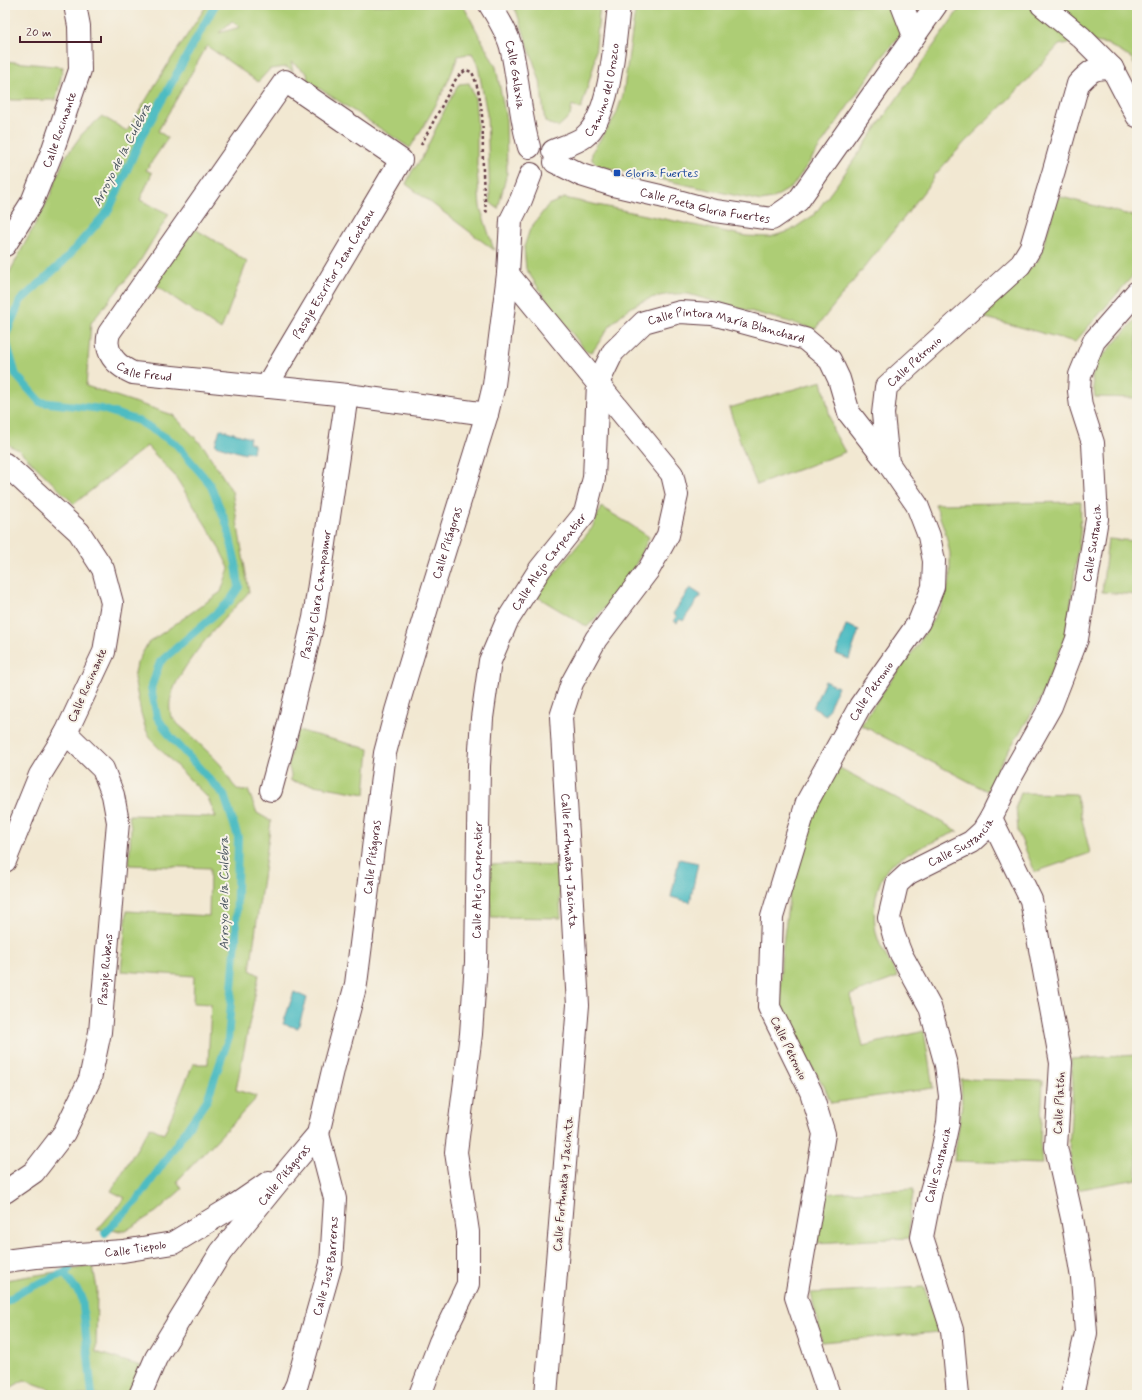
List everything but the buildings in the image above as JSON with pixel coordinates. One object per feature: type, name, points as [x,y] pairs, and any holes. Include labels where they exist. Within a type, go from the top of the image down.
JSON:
[{"type":"street","name":"Calle Rocinante","points":[[5,245],[32,202],[52,152],[80,70],[80,26],[75,5]]},
{"type":"street","name":"Calle Galaxia","points":[[490,5],[499,19],[510,46],[524,129],[529,147]]},
{"type":"street","name":"Camino del Orozco","points":[[554,156],[584,137],[597,121],[608,90],[619,5]]},
{"type":"street","points":[[902,5],[914,36]]},
{"type":"street","name":"Calle Poeta Gloria Fuertes","points":[[554,156],[581,175],[613,185],[715,211],[772,218],[798,201],[936,5]]},
{"type":"street","points":[[1042,5],[1080,37],[1112,68],[1137,116]]},
{"type":"street","name":"Calle Petronio","points":[[829,1395],[796,1297],[824,1134],[811,1092],[769,1007],[772,917],[807,802],[860,706],[919,622],[933,587],[934,561],[929,536],[916,505],[888,463],[882,414],[886,387],[1020,264],[1031,247],[1078,84],[1088,73],[1098,68],[1112,68]]},
{"type":"street","name":"Calle Freud","points":[[401,160],[285,80],[108,333],[108,346],[114,359],[123,368],[133,373],[347,395],[487,414]]},
{"type":"street","points":[[534,144],[545,145],[554,156],[551,172],[541,176],[531,174],[527,171],[523,161],[523,155],[529,147],[534,144]]},
{"type":"street","name":"Pasaje Escritor Jean Cocteau","points":[[266,387],[401,160]]},
{"type":"street","points":[[508,274],[512,220],[531,174]]},
{"type":"street","name":"Calle Fortunata y Jacinta","points":[[508,274],[672,474],[677,495],[668,535],[649,569],[596,639],[572,683],[561,717],[578,1005],[546,1395]]},
{"type":"street","name":"Calle Pitágoras","points":[[140,1395],[156,1358],[221,1252],[318,1134],[356,984],[385,753],[418,636],[487,414],[494,386],[508,274]]},
{"type":"street","name":"Calle Sustancia","points":[[958,1395],[952,1330],[922,1237],[931,1191],[941,1156],[948,1123],[950,1096],[946,1065],[930,1008],[901,954],[889,918],[897,884],[909,873],[972,842],[983,831],[1012,775],[1051,706],[1077,639],[1097,519],[1093,443],[1081,406],[1079,391],[1080,375],[1094,341],[1137,292]]},
{"type":"street","name":"Calle Pintora María Blanchard","points":[[598,383],[613,352],[644,322],[680,312],[712,314],[805,339],[830,360],[838,379],[848,413],[888,463]]},
{"type":"street","name":"Calle Alejo Carpentier","points":[[420,1395],[440,1342],[468,1284],[468,1232],[456,1152],[472,1026],[476,962],[482,718],[490,661],[508,621],[540,569],[585,513],[594,478],[598,383]]},
{"type":"street","name":"Pasaje Clara Campoamor","points":[[271,790],[288,727],[314,618],[347,395]]},
{"type":"street","name":"Calle Rocinante","points":[[5,464],[80,532],[103,568],[112,602],[104,652],[66,732],[40,775],[5,861]]},
{"type":"street","name":"Pasaje Rubens","points":[[5,1192],[34,1172],[64,1133],[90,1079],[100,1032],[118,822],[113,794],[103,769],[66,732]]},
{"type":"street","name":"Calle Platón","points":[[991,818],[1031,900],[1061,1063],[1056,1147],[1072,1218],[1082,1278],[1086,1333],[1072,1395]]},
{"type":"street","name":"Calle José Barreras","points":[[292,1395],[297,1384],[331,1264],[335,1198],[318,1134]]},
{"type":"street","name":"Calle Tiepolo","points":[[5,1261],[36,1257],[123,1251],[173,1243],[237,1204],[291,1166]]},
{"type":"path","points":[[401,160],[417,152],[457,77],[466,70],[472,72],[476,81],[482,110],[483,172],[486,211],[492,215]]},
{"type":"green space","points":[[207,5],[463,5],[496,67],[506,119],[507,173],[498,209],[490,202],[487,114],[478,66],[472,53],[458,56],[443,92],[410,148],[308,81],[307,73],[291,62],[293,71],[286,67],[270,69],[258,82],[207,46],[158,131],[168,138],[146,170],[152,173],[140,200],[169,214],[137,266],[91,323],[86,386],[173,415],[204,447],[232,491],[249,592],[226,616],[184,669],[174,687],[170,703],[172,717],[175,721],[220,764],[231,782],[238,790],[248,790],[257,813],[271,821],[250,970],[259,975],[236,1090],[256,1096],[254,1101],[177,1181],[182,1189],[156,1212],[125,1231],[97,1230],[125,1198],[111,1191],[150,1127],[164,1134],[193,1064],[208,1064],[211,1004],[193,1003],[194,976],[121,971],[127,911],[209,916],[210,868],[129,865],[131,828],[129,815],[216,817],[208,798],[154,743],[146,730],[134,678],[137,663],[148,643],[221,592],[229,568],[214,538],[175,476],[147,446],[74,504],[19,450],[10,446],[5,438],[5,281],[50,196],[64,159],[82,134],[102,116],[127,131],[168,64]],"holes":[[[232,21],[240,27],[219,33]]]},
{"type":"green space","points":[[513,5],[600,5],[594,65],[581,109],[572,105],[570,116],[558,127],[545,122],[540,81]]},
{"type":"green space","points":[[636,5],[924,5],[880,60],[792,187],[772,199],[761,201],[599,166],[592,160],[592,152],[616,115],[623,95]]},
{"type":"green space","points":[[962,5],[1137,5],[1137,68],[1131,58],[1107,44],[1083,40],[1059,45],[1021,87],[965,142],[933,177],[934,178],[903,219],[815,329],[688,294],[669,294],[636,304],[621,315],[611,325],[592,352],[585,350],[547,301],[526,269],[524,247],[530,229],[548,205],[564,198],[746,236],[770,237],[790,231],[814,215]]},
{"type":"green space","points":[[5,61],[63,67],[56,100],[5,100]]},
{"type":"green space","points":[[469,83],[475,98],[477,123],[477,170],[480,207],[494,250],[406,184],[412,171],[421,160],[446,107],[459,84]]},
{"type":"green space","points":[[1058,196],[1137,217],[1137,271],[1075,342],[979,316],[1037,262]]},
{"type":"green space","points":[[195,229],[247,262],[221,330],[154,284]]},
{"type":"green space","points":[[1137,318],[1137,398],[1095,397],[1092,377],[1097,362]]},
{"type":"green space","points":[[822,381],[833,430],[845,452],[757,485],[746,459],[729,408]]},
{"type":"green space","points":[[1081,502],[1080,534],[1067,633],[1040,700],[1000,764],[987,791],[861,725],[885,689],[917,646],[941,606],[950,580],[950,553],[945,531],[935,504]]},
{"type":"green space","points":[[601,507],[649,537],[637,562],[615,596],[587,627],[536,596],[592,528]]},
{"type":"green space","points":[[1108,539],[1137,541],[1137,595],[1102,592]]},
{"type":"green space","points":[[297,730],[369,749],[365,794],[291,781],[288,764]]},
{"type":"green space","points":[[836,766],[958,831],[901,858],[893,863],[883,875],[875,903],[874,912],[876,931],[880,944],[898,977],[850,995],[863,1046],[924,1031],[933,1088],[831,1103],[824,1086],[807,1060],[785,1018],[780,1002],[781,959],[791,883],[816,808]]},
{"type":"green space","points":[[1021,793],[1076,794],[1090,853],[1035,872],[1018,832],[1016,806]]},
{"type":"green space","points":[[507,864],[558,866],[561,918],[491,917],[489,865]]},
{"type":"green space","points":[[1137,1055],[1137,1179],[1076,1190],[1069,1148],[1073,1085],[1071,1059]]},
{"type":"green space","points":[[961,1079],[1043,1081],[1040,1142],[1042,1164],[954,1161],[962,1104]]},
{"type":"green space","points":[[914,1189],[909,1217],[909,1238],[816,1243],[827,1193]]},
{"type":"green space","points":[[93,1266],[97,1289],[96,1352],[144,1367],[131,1395],[50,1395],[50,1389],[24,1380],[5,1391],[5,1280]]},
{"type":"green space","points":[[924,1287],[939,1332],[822,1342],[811,1293]]},
{"type":"water","points":[[220,429],[250,438],[249,442],[254,444],[252,453],[246,451],[245,454],[215,445]]},
{"type":"water","points":[[690,588],[701,595],[683,621],[680,619],[677,623],[674,621],[677,616],[673,614]]},
{"type":"water","points":[[846,625],[859,630],[849,659],[836,654]]},
{"type":"water","points":[[825,681],[838,687],[826,715],[813,708]]},
{"type":"water","points":[[679,859],[698,863],[690,902],[671,897]]},
{"type":"water","points":[[294,992],[307,998],[298,1028],[283,1024]]},
{"type":"waterway","name":"Arroyo de la Culebra","points":[[105,1233],[139,1198],[207,1100],[228,1040],[236,939],[238,837],[224,795],[170,736],[157,717],[151,688],[160,662],[229,602],[239,587],[236,564],[227,525],[210,484],[176,444],[139,421],[102,409],[40,402],[16,375],[5,337],[20,301],[63,262],[109,210],[142,136],[215,5]]},
{"type":"waterway","name":"Arroyo de la Culebra","points":[[5,1302],[26,1289],[64,1273],[69,1269]]},
{"type":"waterway","points":[[64,1273],[82,1297],[92,1395]]},
{"type":"place","name":"Gloria Fuertes","points":[[617,173]]}]
